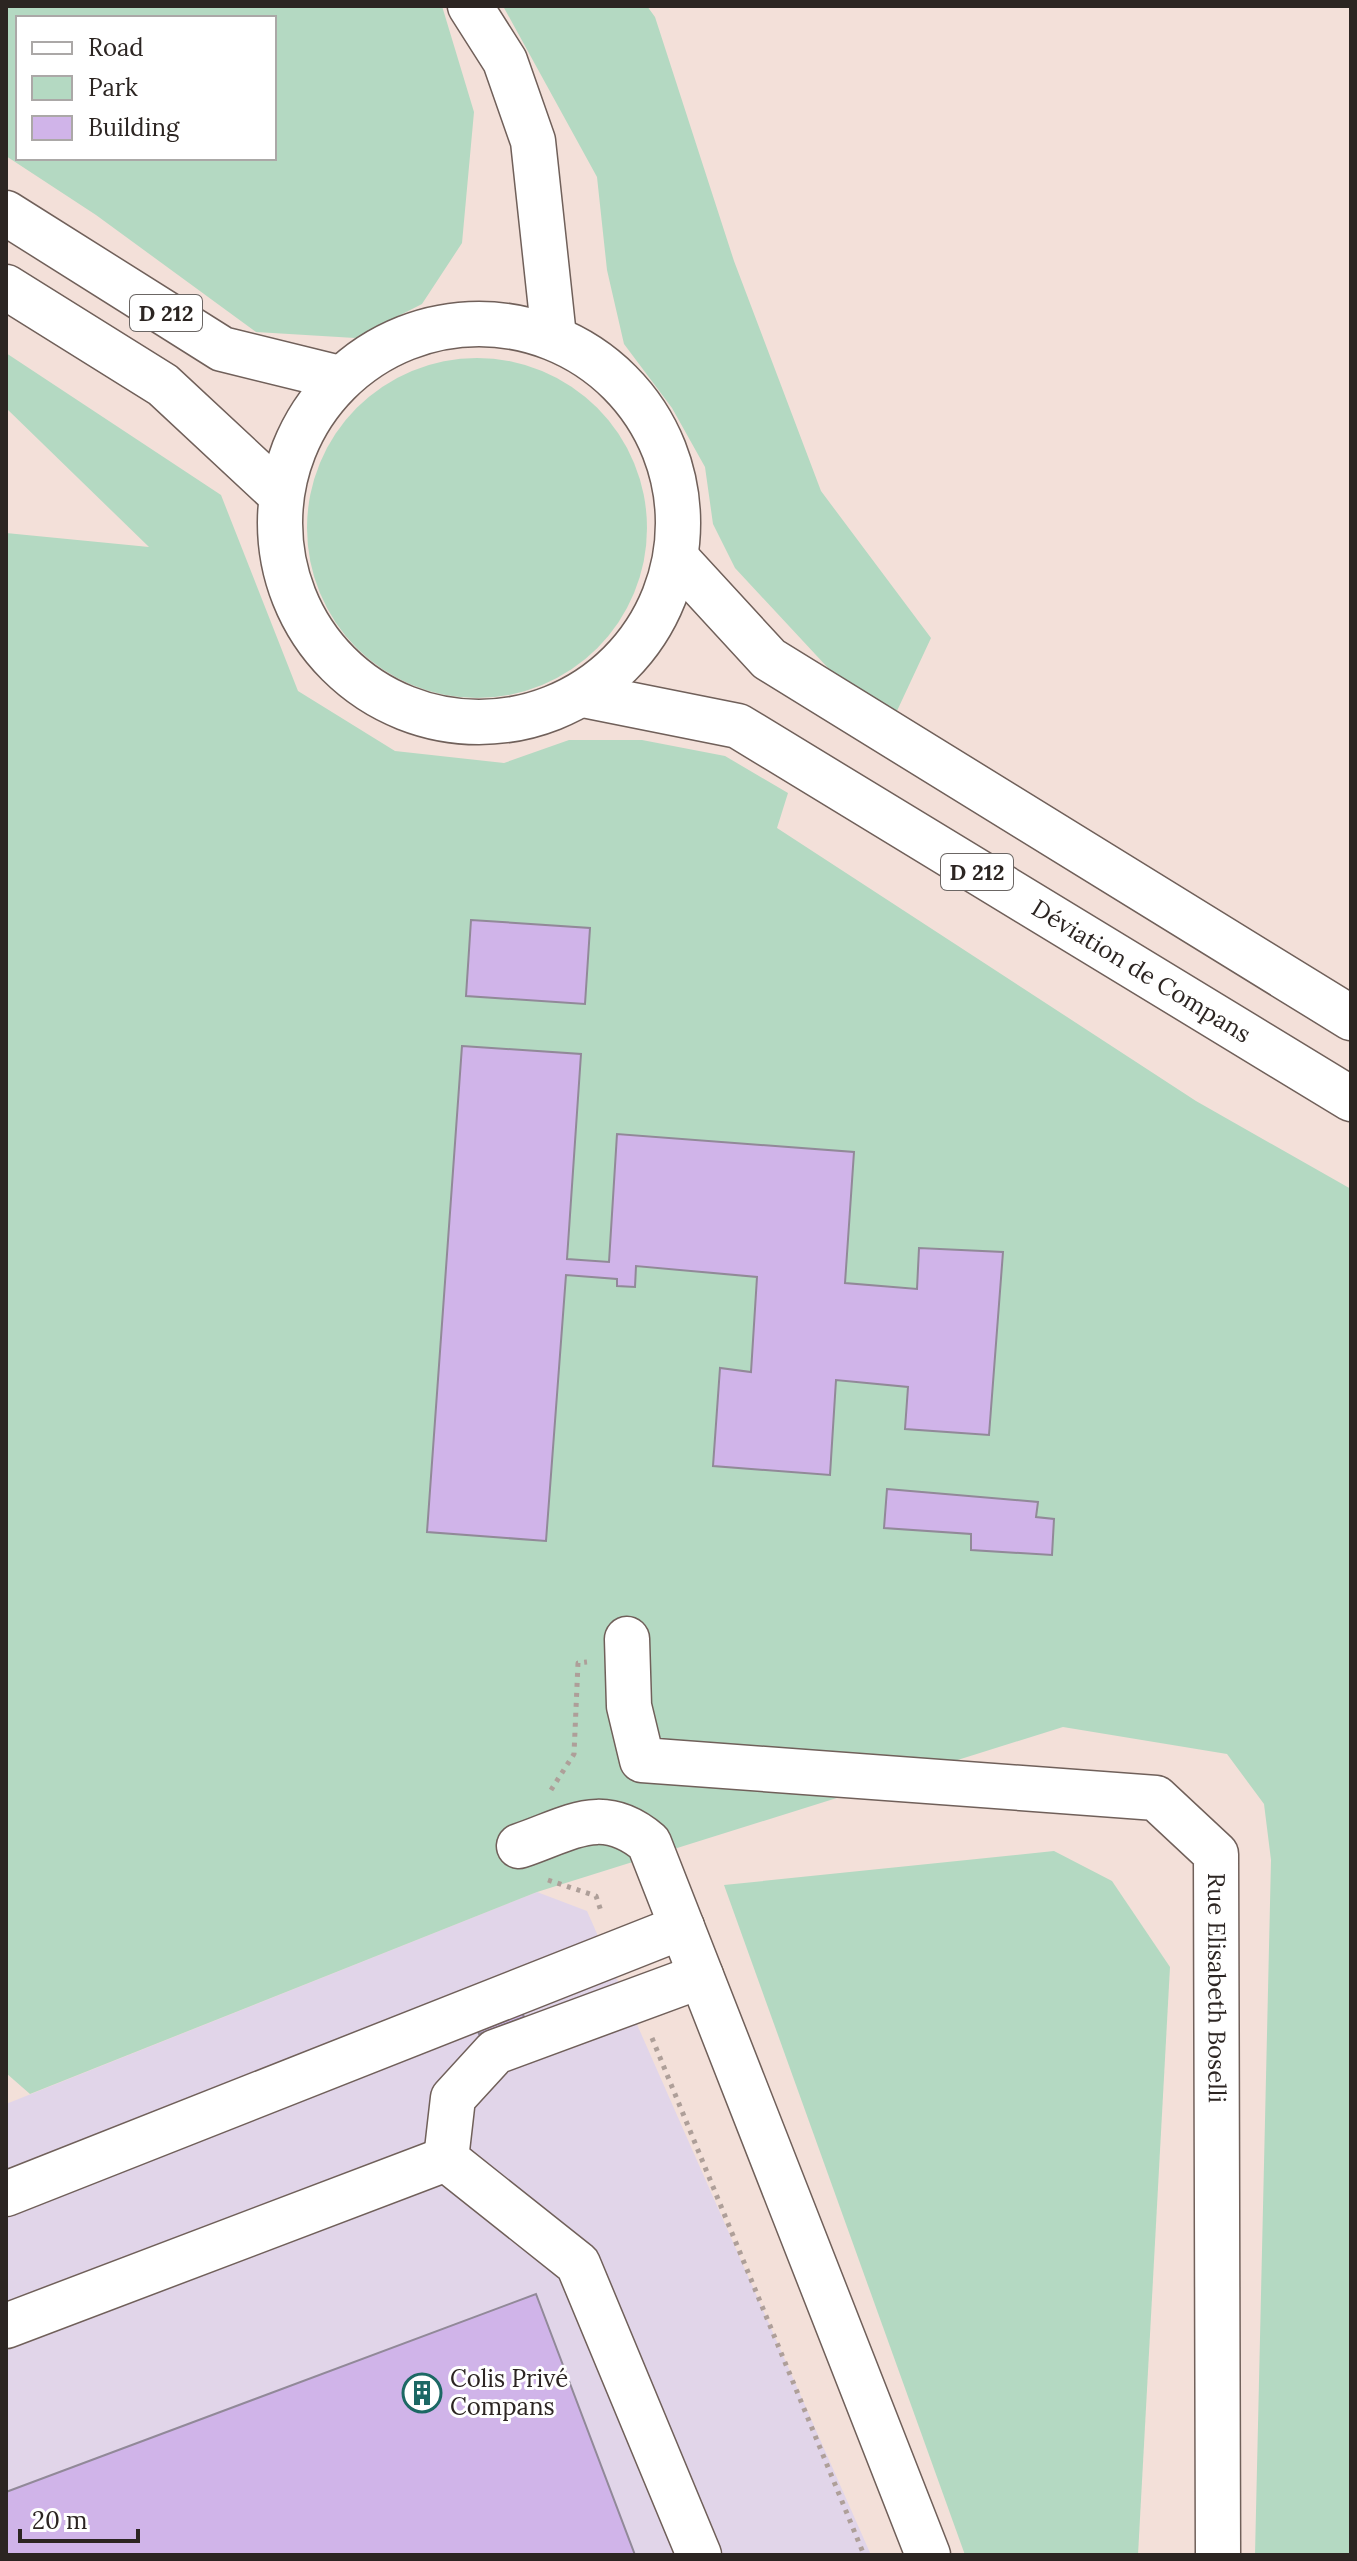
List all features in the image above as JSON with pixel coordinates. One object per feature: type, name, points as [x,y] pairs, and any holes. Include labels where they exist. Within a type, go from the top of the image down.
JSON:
[{"type":"main road","points":[[470,6],[505,61],[533,141],[554,337]]},
{"type":"main road","name":"D 212","points":[[6,213],[222,349],[340,378]]},
{"type":"main road","name":"D 212","points":[[6,287],[163,385],[280,494]]},
{"type":"main road","points":[[494,323],[554,337],[613,372],[655,426],[678,491],[677,559],[659,613],[627,660],[583,695],[523,719],[458,722],[396,706],[342,670],[303,619],[281,558],[280,494],[300,431],[318,403],[340,378],[383,347],[433,328],[494,323]]},
{"type":"main road","points":[[677,559],[769,659],[1351,1018]]},
{"type":"main road","name":"Déviation de Compans","points":[[583,695],[738,726],[1351,1099]]},
{"type":"main road","points":[[627,1649],[629,1706],[642,1760],[629,1827]]},
{"type":"main road","name":"Rue Elisabeth Boselli","points":[[642,1760],[1156,1798],[1216,1854],[1218,2555]]},
{"type":"main road","points":[[519,1846],[597,1819],[629,1827],[649,1843],[928,2555]]},
{"type":"main road","points":[[6,2194],[682,1927]]},
{"type":"main road","points":[[446,2159],[453,2098],[495,2052],[701,1976]]},
{"type":"main road","points":[[6,2326],[446,2159]]},
{"type":"main road","points":[[446,2159],[578,2264],[699,2555]]},
{"type":"path","points":[[536,1794],[551,1790],[574,1754],[578,1663],[627,1649]]},
{"type":"path","points":[[519,1846],[529,1874],[596,1896],[615,1954]]},
{"type":"path","points":[[636,2000],[864,2555]]},
{"type":"shaded area","points":[[537,1892],[587,1911],[871,2555],[6,2555],[6,2104]]},
{"type":"green space","points":[[6,6],[442,6],[474,112],[462,243],[422,304],[355,338],[256,332],[96,215],[6,156]]},
{"type":"green space","points":[[503,6],[647,6],[655,17],[734,261],[821,491],[931,638],[896,713],[842,683],[735,568],[713,524],[705,467],[672,408],[624,344],[607,270],[597,177]]},
{"type":"green space","points":[[6,353],[221,495],[298,691],[395,751],[504,763],[569,740],[642,740],[725,756],[788,793],[777,828],[1196,1101],[1351,1189],[1351,2555],[1255,2555],[1271,1860],[1264,1804],[1227,1754],[1063,1727],[537,1892],[30,2094],[6,2073],[6,533],[149,547],[6,408]]},
{"type":"green space","points":[[477,358],[510,362],[542,371],[571,387],[597,408],[618,434],[634,463],[643,495],[647,528],[643,561],[634,593],[618,622],[597,648],[571,669],[542,685],[510,694],[477,698],[444,694],[412,685],[383,669],[357,648],[336,622],[320,593],[311,561],[307,528],[311,495],[320,463],[336,434],[357,408],[383,387],[412,371],[444,362]]},
{"type":"green space","points":[[1054,1851],[1112,1881],[1170,1967],[1138,2555],[965,2555],[724,1885]]},
{"type":"building","points":[[471,920],[590,928],[585,1004],[466,996]]},
{"type":"building","points":[[462,1046],[581,1054],[567,1259],[609,1262],[617,1134],[854,1152],[845,1283],[917,1289],[919,1248],[1003,1252],[989,1435],[905,1429],[908,1387],[836,1380],[830,1475],[713,1466],[720,1368],[751,1372],[757,1277],[636,1266],[635,1287],[617,1286],[617,1279],[566,1275],[546,1541],[427,1532]]},
{"type":"building","points":[[887,1489],[1038,1502],[1036,1517],[1054,1519],[1052,1555],[971,1550],[971,1534],[884,1528]]},
{"type":"building","points":[[516,1998],[524,2017],[479,2034],[472,2015]]},
{"type":"building","name":"Colis Privé Compans","points":[[536,2294],[635,2555],[6,2555],[6,2492]]},
{"type":"place","name":"Colis Privé Compans","points":[[422,2393]]}]
